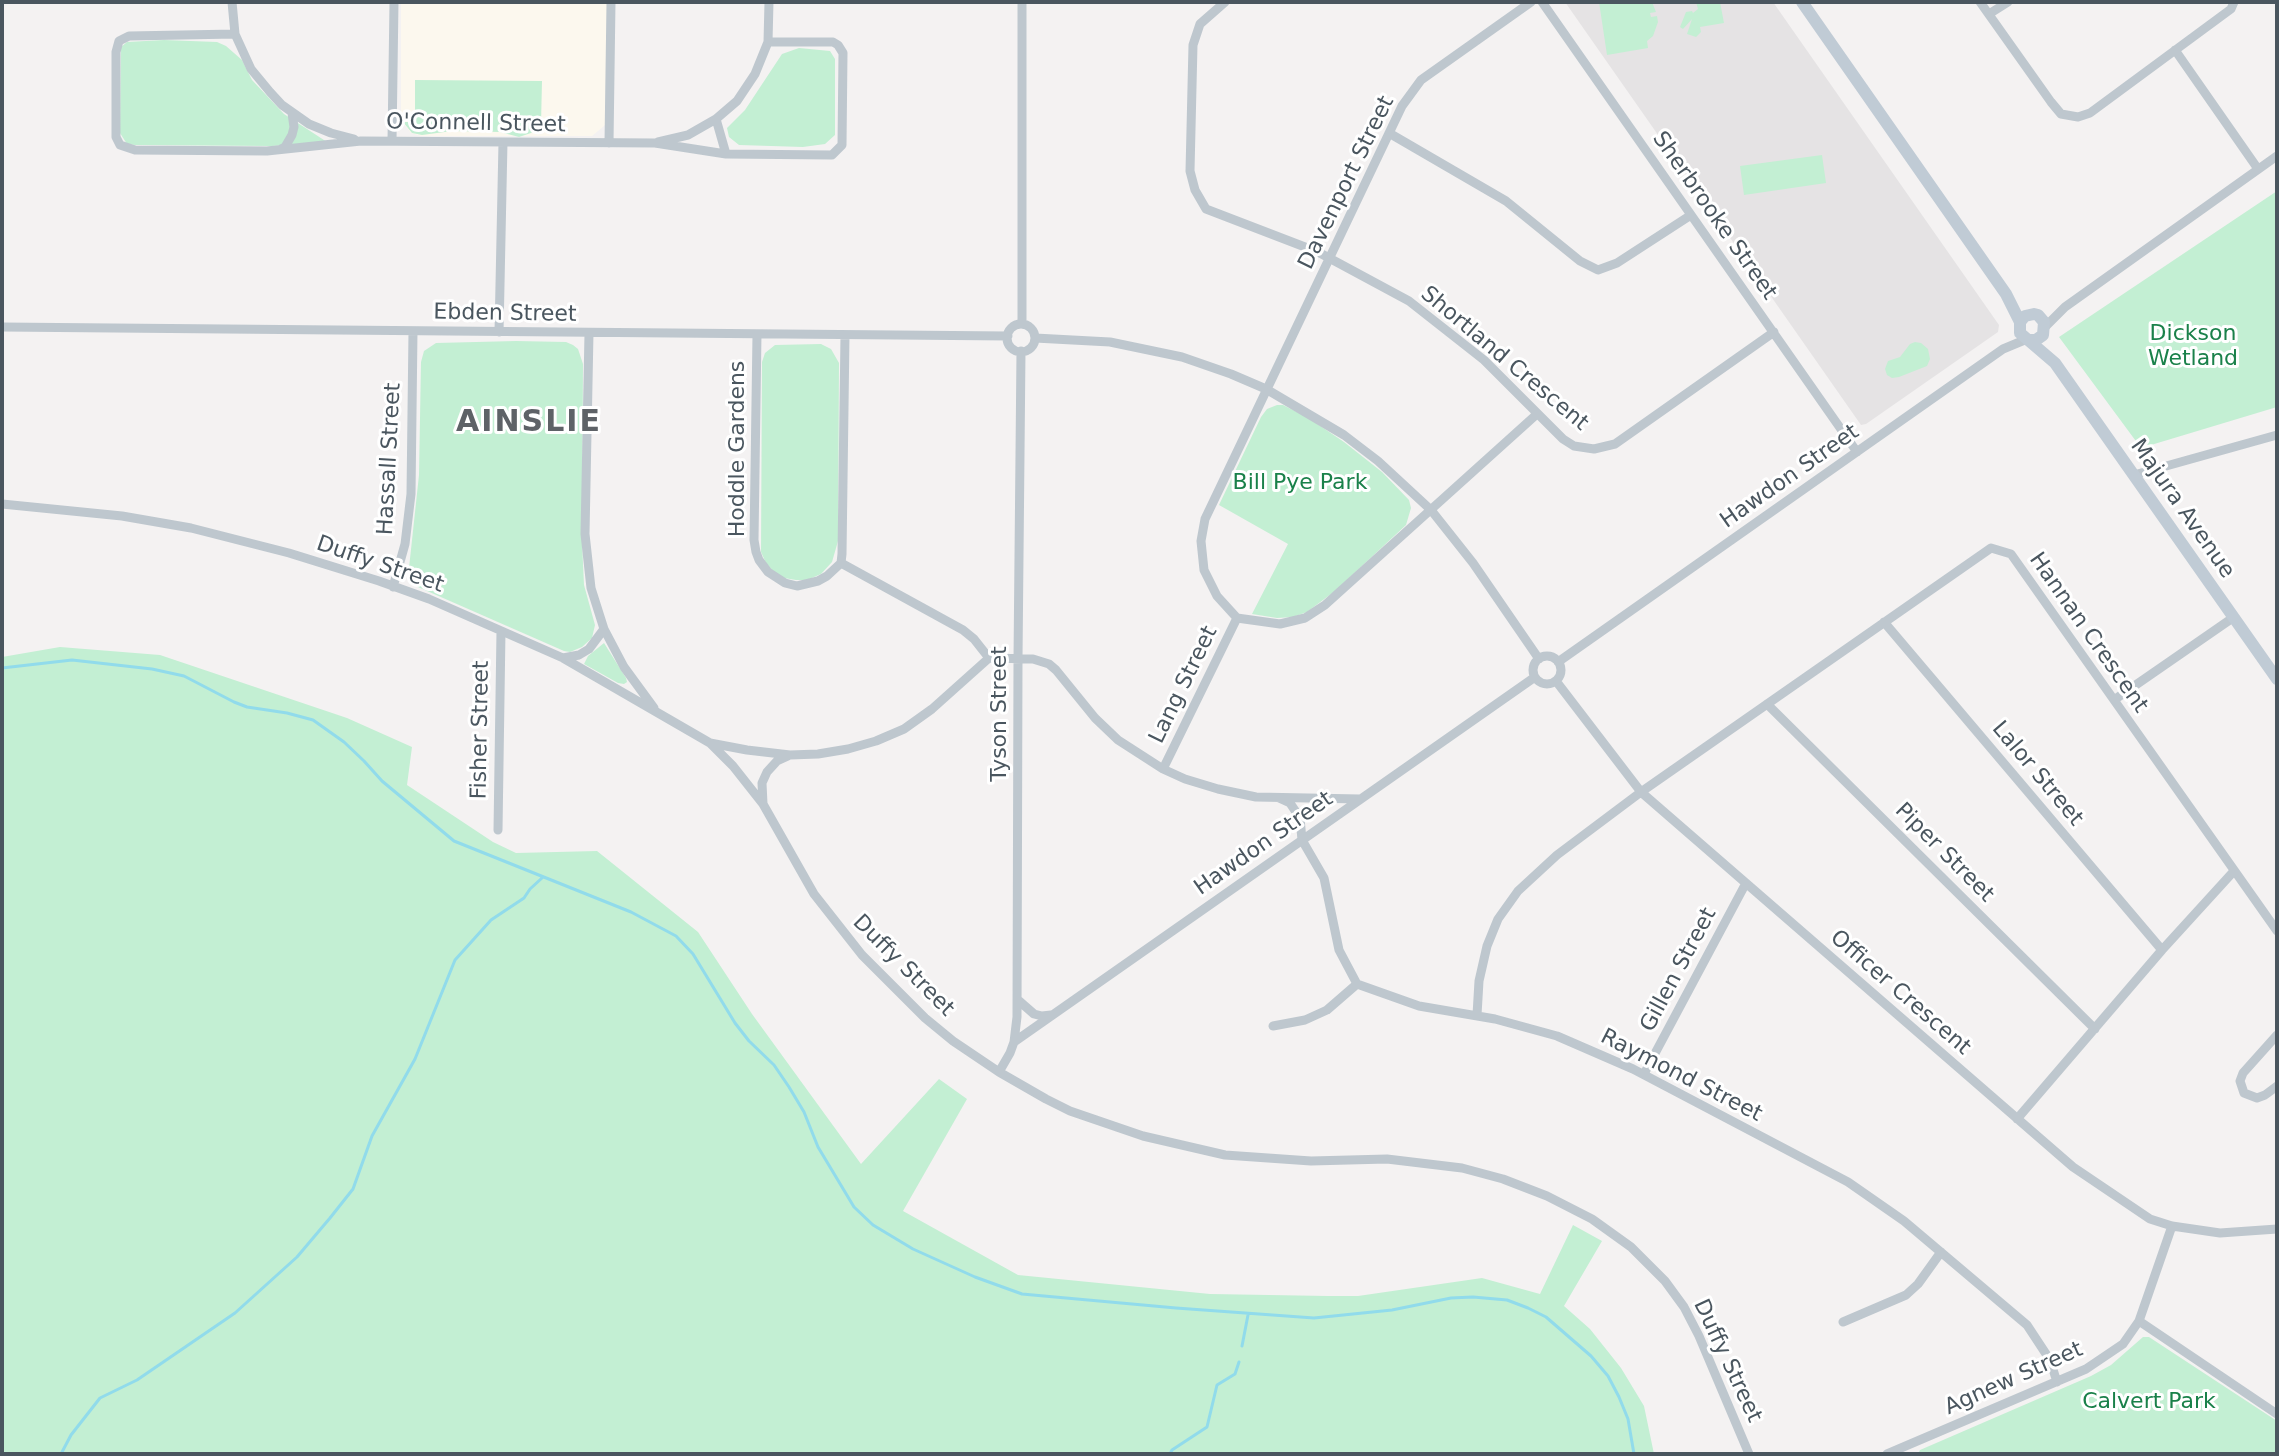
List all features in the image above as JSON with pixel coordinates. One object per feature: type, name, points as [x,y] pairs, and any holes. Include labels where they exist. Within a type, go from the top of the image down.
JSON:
[{"type":"main road","name":"Majura Avenue","points":[[1802,2],[2006,294],[2024,332],[2055,363],[2277,679]]},
{"type":"main road","name":"Majura Avenue","points":[[2006,294],[2041,322],[2055,363]]},
{"type":"main road","points":[[2025,316],[2041,322],[2040,338],[2024,332],[2025,316]]},
{"type":"street","points":[[232,2],[235,34],[251,69],[270,92],[309,124],[361,141]]},
{"type":"street","points":[[392,141],[394,2]]},
{"type":"street","points":[[609,143],[611,2]]},
{"type":"street","points":[[655,143],[688,135],[716,119],[737,101],[755,74],[768,42],[769,2]]},
{"type":"street","points":[[1022,2],[1022,324]]},
{"type":"street","name":"Shortland Crescent","points":[[1225,2],[1200,24],[1193,45],[1190,171],[1195,190],[1206,209],[1330,258],[1409,301],[1484,360],[1563,439],[1574,446],[1594,449],[1615,444],[1774,332]]},
{"type":"street","name":"Davenport Street","points":[[1237,618],[1217,596],[1204,570],[1201,541],[1209,511],[1268,386],[1402,106],[1421,80],[1531,2]]},
{"type":"street","name":"Sherbrooke Street","points":[[1542,2],[1857,452]]},
{"type":"street","points":[[1980,2],[2061,114],[2078,117],[2090,113],[2231,9],[2234,2]]},
{"type":"street","points":[[1989,14],[2008,2]]},
{"type":"street","name":"O'Connell Street","points":[[235,34],[129,36],[119,41],[116,52],[116,137],[120,145],[135,150],[278,151],[361,141],[655,143],[726,154],[832,155],[842,145],[843,53],[833,42],[768,42]]},
{"type":"street","points":[[2175,50],[2258,169]]},
{"type":"street","points":[[278,151],[285,147],[292,135],[292,113]]},
{"type":"street","points":[[716,119],[726,154]]},
{"type":"street","points":[[1389,133],[1506,201],[1580,261],[1598,270],[1617,263],[1691,215]]},
{"type":"street","points":[[499,332],[503,142]]},
{"type":"street","points":[[2041,322],[2277,156]]},
{"type":"street","points":[[1022,324],[1030,327],[1035,338],[1032,346],[1021,351],[1011,347],[1008,336],[1012,328],[1022,324]]},
{"type":"street","name":"Ebden Street","points":[[2,327],[1008,336]]},
{"type":"street","name":"Hassall Street","points":[[393,587],[405,544],[411,494],[413,331]]},
{"type":"street","name":"Hawdon Street","points":[[1558,662],[2024,332]]},
{"type":"street","points":[[589,333],[586,548],[591,588],[604,629],[624,667],[656,711]]},
{"type":"street","name":"Hoddle Gardens","points":[[757,334],[754,540],[759,560],[775,578],[797,586],[818,581],[841,563]]},
{"type":"street","points":[[845,335],[841,563],[963,630],[989,658]]},
{"type":"street","points":[[1035,338],[1110,342],[1182,357],[1268,386],[1344,435],[1378,461],[1431,510],[1473,563],[1539,659]]},
{"type":"street","name":"Tyson Street","points":[[999,1072],[1014,1042],[1018,1000],[1021,351]]},
{"type":"street","points":[[1237,618],[1280,624],[1305,618],[1325,605],[1537,414]]},
{"type":"street","points":[[2134,475],[2277,435]]},
{"type":"street","name":"Duffy Street","points":[[2,504],[122,516],[191,528],[298,556],[474,618],[563,658],[710,743],[763,804],[814,894],[862,955],[925,1018],[953,1041],[1046,1099],[1070,1111],[1143,1136],[1225,1155],[1311,1161],[1387,1159],[1462,1168],[1503,1179],[1592,1219],[1631,1247],[1665,1281],[1684,1307],[1749,1454]]},
{"type":"street","name":"Hannan Crescent","points":[[1477,1015],[1479,981],[1487,946],[1498,919],[1518,891],[1557,855],[1641,792],[1991,548],[2011,554],[2277,931]]},
{"type":"street","points":[[2114,700],[2234,617]]},
{"type":"street","name":"Lang Street","points":[[1163,769],[1237,618]]},
{"type":"street","name":"Lalor Street","points":[[1884,622],[2162,950]]},
{"type":"street","points":[[563,658],[589,649],[604,629]]},
{"type":"street","name":"Fisher Street","points":[[498,830],[501,631]]},
{"type":"street","points":[[1551,657],[1558,662],[1561,672],[1556,681],[1545,683],[1535,677],[1534,667],[1539,659],[1551,657]]},
{"type":"street","points":[[710,743],[790,755],[848,749],[904,729],[932,709],[989,658],[1033,659],[1049,664],[1065,679],[1095,718],[1118,740],[1163,769],[1185,779],[1256,797],[1360,799]]},
{"type":"street","name":"Hawdon Street","points":[[1014,1042],[1535,677]]},
{"type":"street","name":"Officer Crescent","points":[[1556,681],[1641,792],[2073,1167],[2150,1219],[2172,1226],[2220,1233],[2277,1229]]},
{"type":"street","name":"Piper Street","points":[[1767,704],[2095,1029]]},
{"type":"street","points":[[763,804],[762,783],[767,772],[777,761],[790,755]]},
{"type":"street","points":[[1273,1026],[1305,1020],[1327,1010],[1357,984],[1339,950],[1324,878],[1302,840],[1299,815],[1290,803],[1279,798]]},
{"type":"street","points":[[2017,1119],[2234,871]]},
{"type":"street","name":"Gillen Street","points":[[1644,1074],[1746,883]]},
{"type":"street","name":"Raymond Street","points":[[1357,984],[1419,1006],[1477,1015],[1557,1036],[1644,1074],[1848,1182],[1904,1221],[2027,1325],[2050,1360],[2057,1382]]},
{"type":"street","points":[[1018,1000],[1034,1014],[1051,1015]]},
{"type":"street","points":[[2277,1035],[2243,1073],[2240,1081],[2242,1090],[2251,1097],[2262,1097],[2277,1086]]},
{"type":"street","name":"Agnew Street","points":[[1887,1454],[1904,1450],[2086,1369],[2123,1344],[2139,1321],[2172,1226]]},
{"type":"street","points":[[1843,1322],[1906,1295],[1941,1252]]},
{"type":"street","points":[[2139,1321],[2277,1414]]},
{"type":"shaded area","points":[[401,2],[609,2],[608,120],[592,136],[421,136],[411,133],[401,120]]},
{"type":"shaded area","points":[[1565,2],[1773,2],[1999,325],[1998,332],[1861,425]]},
{"type":"green space","points":[[1599,2],[1652,2],[1656,12],[1650,13],[1651,17],[1657,16],[1658,22],[1653,36],[1647,41],[1648,48],[1607,55]]},
{"type":"green space","points":[[1696,2],[1720,2],[1724,23],[1700,27],[1701,32],[1696,37],[1687,34],[1692,19],[1683,29],[1680,27],[1686,12],[1693,13],[1698,9]]},
{"type":"green space","points":[[127,42],[217,42],[226,46],[242,60],[252,80],[284,114],[327,142],[272,146],[127,144],[120,133],[121,47]]},
{"type":"green space","points":[[799,48],[830,51],[835,59],[835,135],[825,144],[803,147],[739,145],[729,137],[727,128],[745,110],[782,54]]},
{"type":"green space","points":[[415,80],[542,81],[541,124],[531,133],[519,137],[500,132],[412,133],[403,122],[415,122]]},
{"type":"green space","points":[[1822,155],[1826,183],[1744,195],[1740,166]]},
{"type":"green space","name":"Dickson Wetland","points":[[2277,191],[2277,407],[2141,448],[2059,337]]},
{"type":"green space","points":[[566,342],[578,349],[583,364],[582,542],[584,585],[595,625],[592,638],[570,652],[418,587],[411,578],[409,568],[419,475],[421,362],[424,351],[436,343]]},
{"type":"green space","points":[[1915,342],[1928,349],[1930,359],[1927,366],[1899,377],[1887,375],[1885,369],[1888,361],[1900,357]]},
{"type":"green space","points":[[821,344],[831,349],[839,363],[838,541],[832,562],[821,574],[807,580],[796,580],[784,578],[773,571],[761,552],[762,362],[765,353],[775,345]]},
{"type":"green space","name":"Bill Pye Park","points":[[1277,405],[1307,417],[1344,442],[1382,472],[1409,500],[1411,508],[1406,525],[1335,591],[1307,612],[1277,618],[1252,614],[1288,544],[1219,505],[1261,417],[1267,409]]},
{"type":"green space","points":[[604,643],[626,678],[624,684],[584,664],[588,656]]},
{"type":"green space","points":[[60,647],[160,655],[347,718],[412,747],[407,785],[493,842],[516,853],[597,851],[698,932],[752,1014],[861,1164],[939,1079],[967,1099],[903,1211],[1018,1275],[1210,1294],[1328,1296],[1358,1296],[1482,1278],[1540,1294],[1573,1225],[1602,1241],[1564,1306],[1590,1329],[1621,1368],[1644,1406],[1654,1454],[2,1454],[2,657]]},
{"type":"green space","name":"Calvert Park","points":[[2143,1337],[2149,1337],[2277,1421],[2277,1454],[1918,1454],[1920,1450],[2091,1376],[2111,1365]]},
{"type":"waterway","points":[[2,668],[72,660],[152,669],[184,676],[247,707],[313,720],[344,742],[382,781],[454,841],[631,912],[676,936],[693,954],[735,1023],[774,1065],[789,1087],[804,1112],[818,1147],[854,1207],[873,1225],[913,1249],[1022,1294],[1176,1308],[1314,1318],[1392,1310],[1451,1298],[1507,1300],[1546,1317],[1591,1356],[1608,1376],[1628,1419],[1634,1454]]},
{"type":"waterway","points":[[61,1454],[71,1435],[100,1398],[137,1380],[235,1313],[297,1257],[330,1218],[353,1189],[372,1136],[415,1059],[455,960],[491,920],[524,898],[542,878]]},
{"type":"waterway","points":[[1242,1346],[1248,1315]]},
{"type":"waterway","points":[[1170,1454],[1207,1427],[1217,1385],[1235,1374],[1239,1362]]},
{"type":"district","name":"AINSLIE","points":[[529,423]]}]
